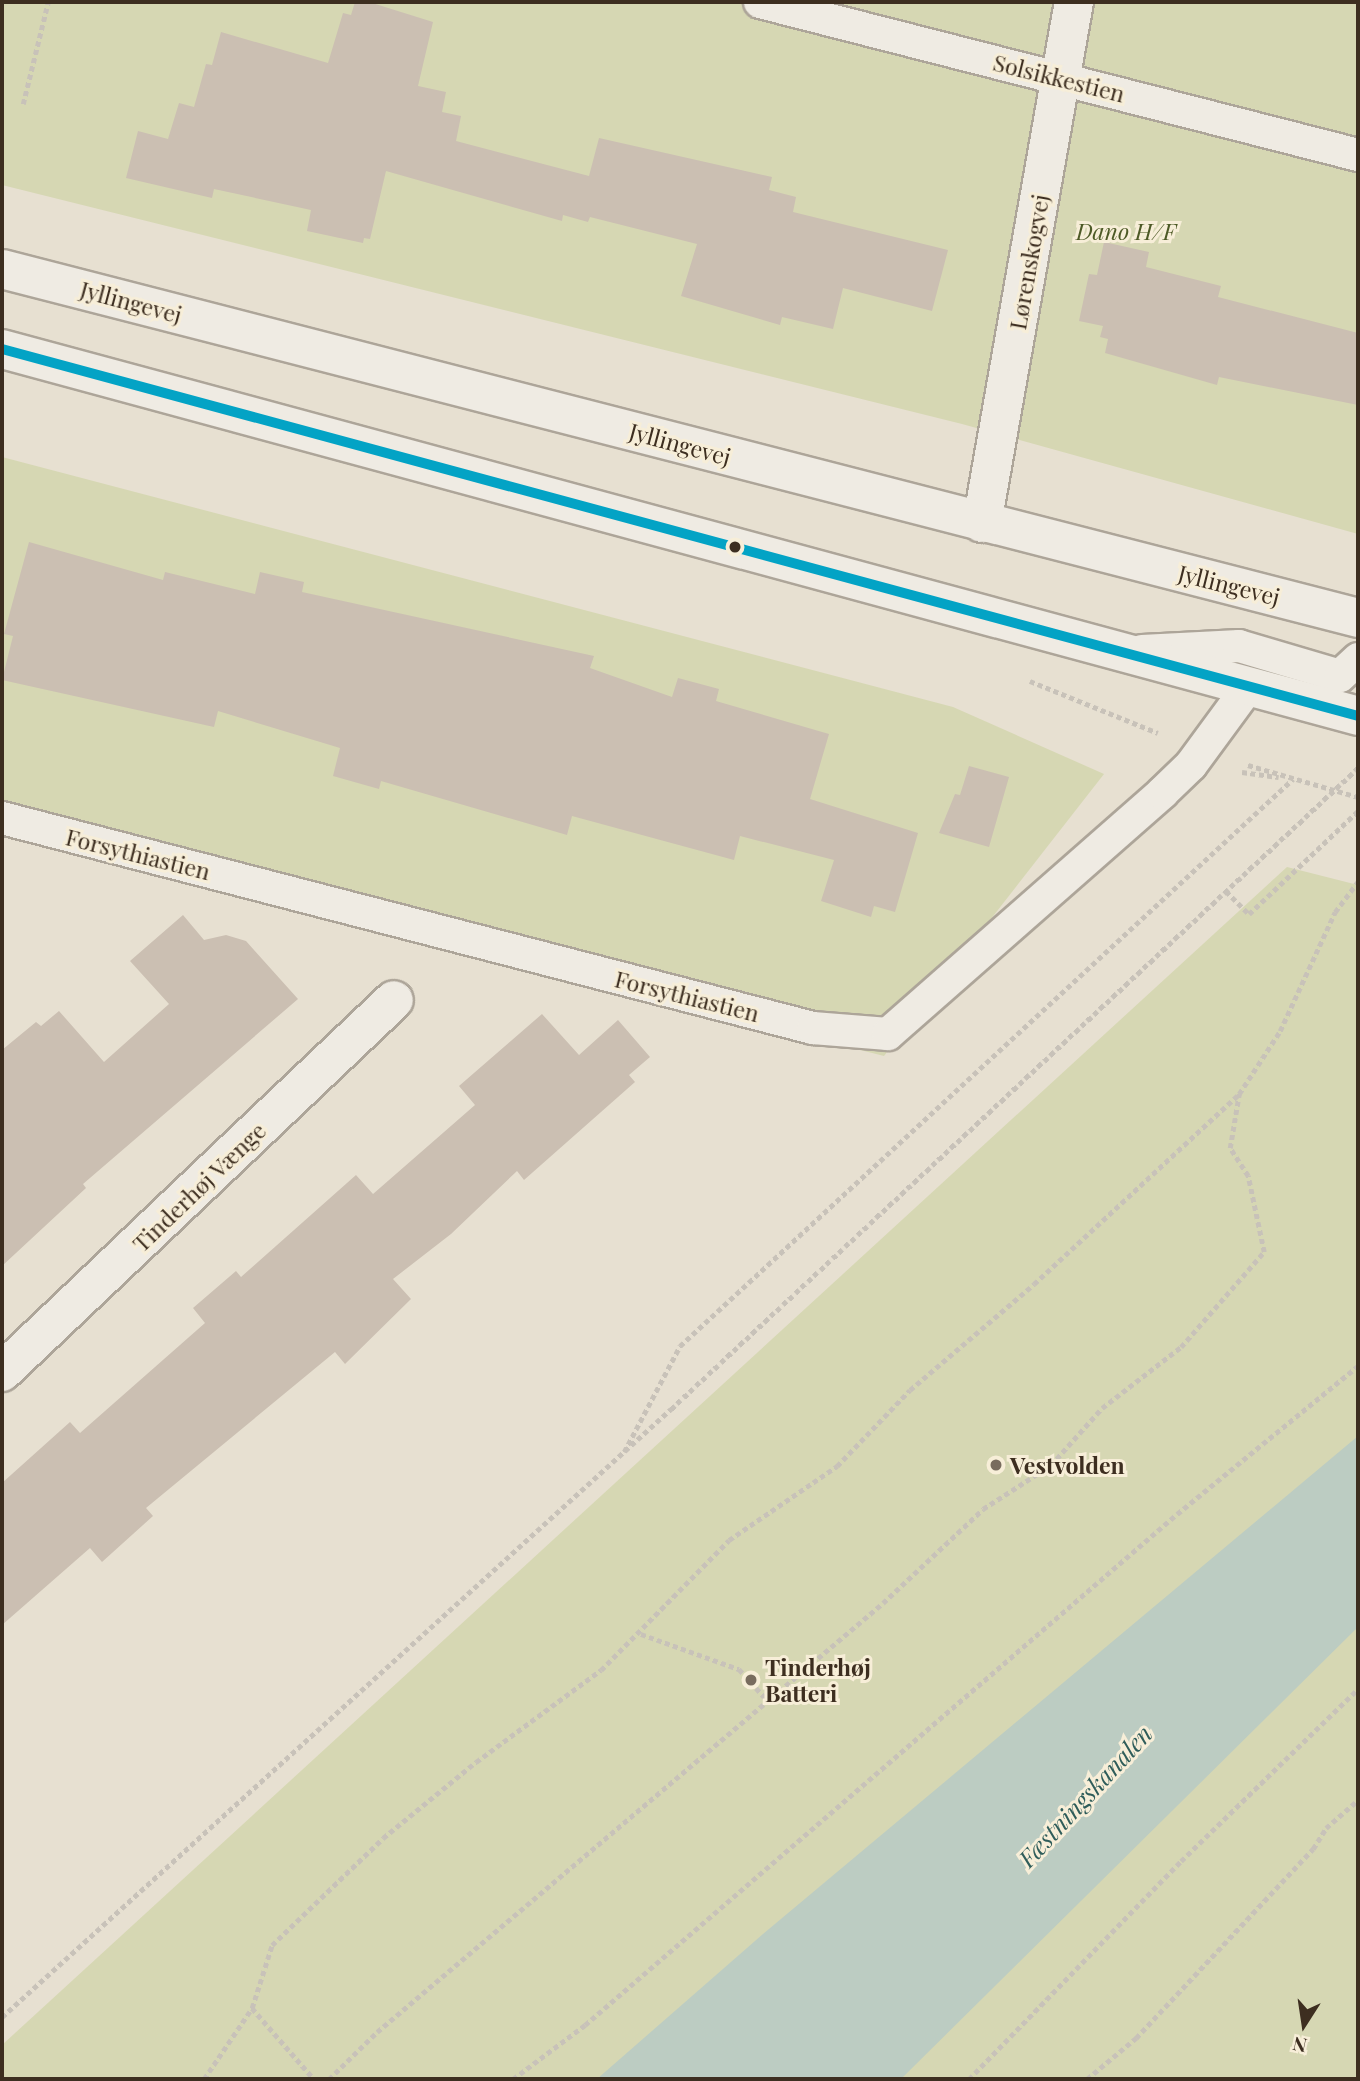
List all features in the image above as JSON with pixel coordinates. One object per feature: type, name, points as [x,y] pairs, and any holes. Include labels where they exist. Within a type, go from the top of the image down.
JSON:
[{"type":"street","name":"Lørenskogvej","points":[[982,523],[1074,2]]},
{"type":"street","name":"Jyllingevej","points":[[2,269],[1358,618]]},
{"type":"street","points":[[2,349],[1358,716]]},
{"type":"street","name":"Tinderhøj Vænge","points":[[2,1372],[394,1000]]},
{"type":"lane","name":"Solsikkestien","points":[[760,2],[1358,155]]},
{"type":"lane","points":[[1123,652],[1239,646],[1340,676],[1358,659]]},
{"type":"lane","name":"Forsythiastien","points":[[2,818],[813,1028],[888,1034],[1162,793],[1202,752],[1249,685]]},
{"type":"path","points":[[23,103],[48,2]]},
{"type":"path","points":[[1016,675],[1202,752],[1358,797]]},
{"type":"path","points":[[2,2017],[671,1409],[1358,768]]},
{"type":"path","points":[[624,1452],[680,1346],[1293,779]]},
{"type":"path","points":[[1226,891],[1249,914],[1358,811]]},
{"type":"path","points":[[204,2079],[252,2008],[272,1945],[383,1838],[476,1762],[601,1670],[640,1634],[729,1540],[837,1466],[910,1390],[1034,1284],[1239,1094],[1280,1031],[1335,912],[1358,881]]},
{"type":"path","points":[[329,2079],[377,2032],[883,1603],[983,1508],[1051,1465],[1102,1408],[1181,1347],[1264,1252],[1248,1176],[1230,1148],[1239,1094]]},
{"type":"path","points":[[513,2079],[585,2025],[1177,1514],[1358,1366]]},
{"type":"path","points":[[640,1634],[739,1669],[767,1700]]},
{"type":"path","points":[[969,2079],[1181,1861],[1358,1689]]},
{"type":"path","points":[[1087,2079],[1136,2038],[1313,1849],[1326,1828],[1358,1800]]},
{"type":"path","points":[[252,2008],[314,2079]]},
{"type":"green space","name":"Dano H/F","points":[[2,2],[1358,2],[1358,534],[962,424],[2,185]]},
{"type":"green space","points":[[2,457],[953,707],[1104,774],[884,1056],[2,832]]},
{"type":"green space","name":"Vestvolden","points":[[1287,867],[1358,885],[1358,2079],[2,2079],[2,2045]]},
{"type":"water","name":"Fæstningskanalen","points":[[1358,1436],[1358,1627],[901,2079],[597,2079],[763,1934]]},
{"type":"building","points":[[355,2],[369,2],[433,22],[418,86],[446,92],[442,112],[461,116],[456,141],[589,176],[599,138],[772,177],[769,190],[796,197],[793,212],[948,250],[932,311],[843,288],[833,329],[782,317],[780,325],[681,296],[697,244],[590,217],[588,222],[563,215],[562,221],[386,171],[370,239],[364,238],[363,243],[307,231],[311,210],[214,189],[212,198],[126,178],[138,131],[168,139],[179,103],[194,107],[206,64],[212,65],[221,32],[328,63],[343,13],[351,15]]},
{"type":"building","points":[[1104,242],[1149,252],[1146,267],[1221,286],[1218,297],[1358,333],[1358,405],[1219,377],[1217,385],[1105,353],[1108,339],[1100,337],[1103,326],[1079,321],[1089,274],[1097,275]]},
{"type":"building","points":[[29,542],[163,580],[165,572],[255,594],[260,572],[304,582],[302,592],[594,656],[590,668],[672,697],[678,678],[719,689],[716,701],[829,734],[810,799],[918,833],[895,912],[874,906],[871,917],[821,901],[834,860],[740,836],[734,860],[572,816],[567,835],[381,781],[379,789],[333,776],[340,748],[218,711],[214,727],[2,680],[13,636],[4,634]]},
{"type":"building","points":[[969,766],[1009,777],[989,847],[939,833],[955,794],[960,795]]},
{"type":"building","points":[[183,915],[204,940],[226,935],[246,941],[298,999],[83,1184],[86,1188],[2,1266],[2,1050],[36,1022],[41,1026],[59,1011],[104,1062],[169,1004],[130,961]]},
{"type":"building","points":[[542,1014],[579,1055],[618,1020],[650,1057],[629,1075],[635,1082],[524,1180],[517,1171],[451,1234],[393,1279],[411,1299],[345,1364],[335,1352],[146,1508],[153,1516],[102,1562],[90,1548],[2,1625],[2,1483],[70,1422],[80,1433],[205,1323],[193,1308],[236,1271],[241,1277],[356,1175],[373,1194],[475,1105],[459,1086]]},
{"type":"transit line","points":[[2,349],[1358,716]]},
{"type":"place","name":"Vestvolden","points":[[996,1465]]},
{"type":"place","name":"Tinderhøj Batteri","points":[[751,1680]]}]
